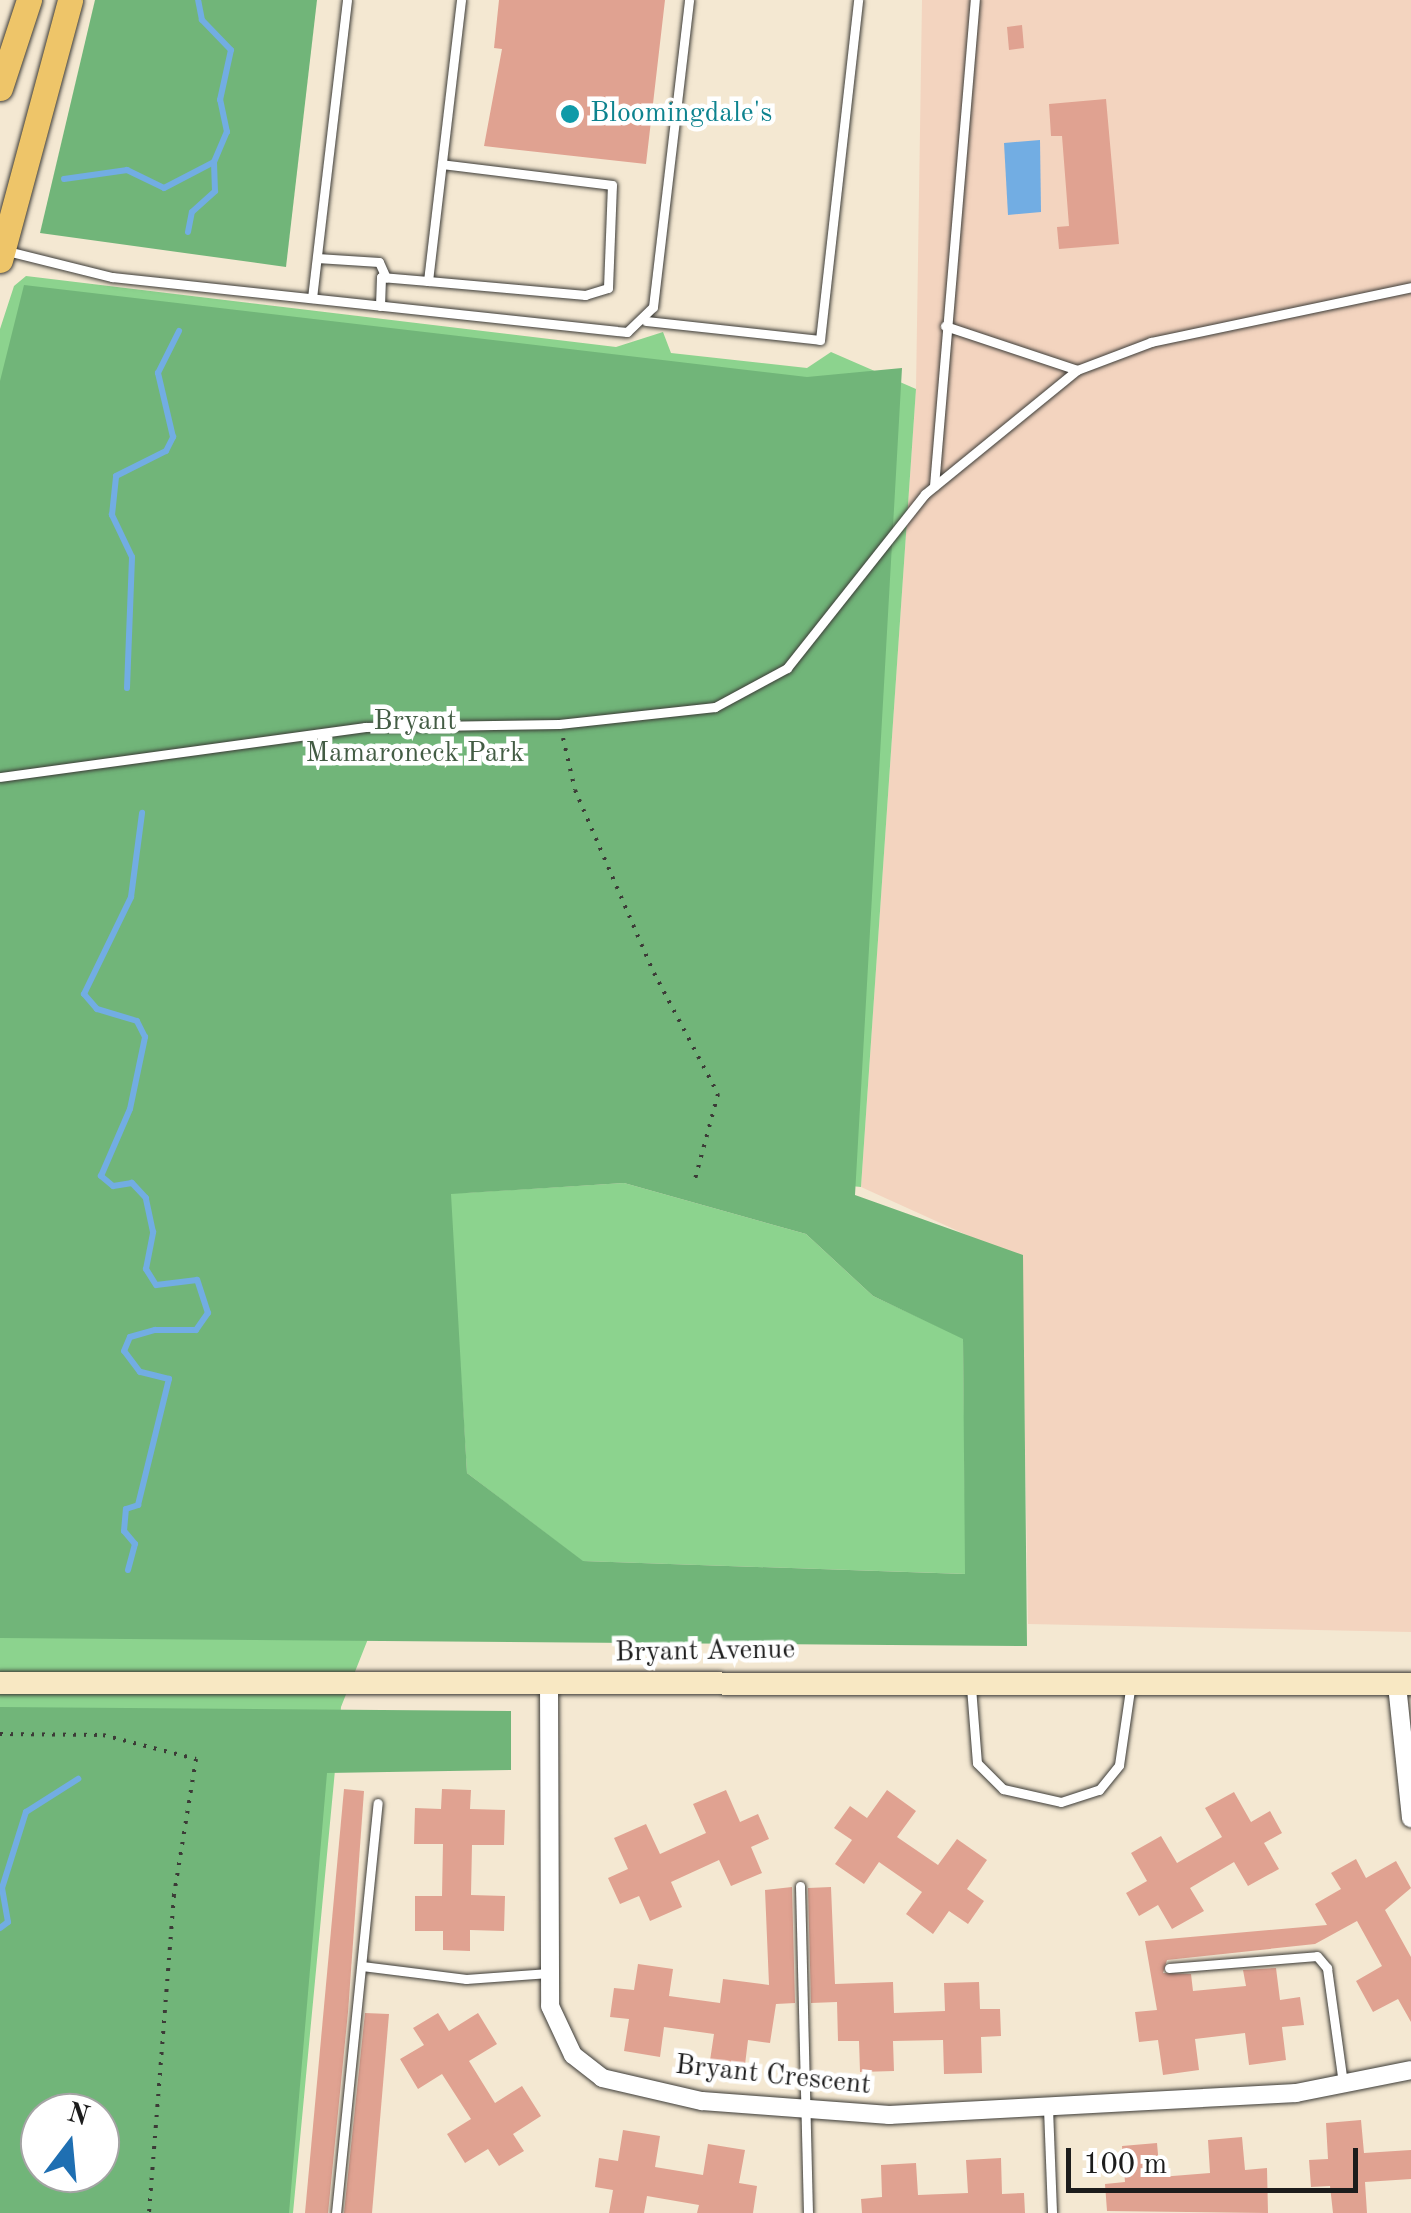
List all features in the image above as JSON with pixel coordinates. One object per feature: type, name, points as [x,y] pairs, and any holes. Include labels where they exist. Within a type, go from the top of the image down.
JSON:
[{"type":"main road","points":[[0,88],[29,0]]},
{"type":"main road","points":[[1,252],[70,0]]},
{"type":"street","name":"Bryant Avenue","points":[[0,1683],[971,1680],[1404,1684]]},
{"type":"street","name":"Bryant Crescent","points":[[549,1684],[549,1974],[559,2033],[602,2078],[803,2113],[1048,2108],[1343,2087],[1411,2070]]},
{"type":"street","points":[[1404,1684],[1411,1818]]},
{"type":"lane","points":[[312,298],[347,0]]},
{"type":"lane","points":[[428,280],[461,0]]},
{"type":"lane","points":[[646,322],[689,0]]},
{"type":"lane","points":[[1,252],[112,276],[615,333],[646,322],[820,340],[858,0]]},
{"type":"lane","points":[[934,486],[976,0]]},
{"type":"lane","points":[[386,278],[585,295],[608,288],[612,185],[442,164]]},
{"type":"lane","points":[[317,258],[379,262],[386,278],[380,306]]},
{"type":"lane","points":[[0,778],[331,730],[559,724],[678,714],[755,690],[787,668],[870,553],[934,486],[1077,370],[1151,342],[1411,287]]},
{"type":"lane","points":[[945,326],[1077,370]]},
{"type":"lane","points":[[971,1680],[977,1763],[1003,1789],[1061,1802],[1099,1790],[1120,1765],[1131,1681]]},
{"type":"lane","points":[[336,2213],[378,1803]]},
{"type":"lane","points":[[800,1886],[808,2213]]},
{"type":"lane","points":[[1169,1968],[1317,1956],[1327,1968],[1343,2087]]},
{"type":"lane","points":[[362,1966],[466,1979],[549,1974]]},
{"type":"lane","points":[[1048,2108],[1052,2213]]},
{"type":"path","points":[[559,724],[575,790],[718,1094],[694,1183]]},
{"type":"path","points":[[0,1734],[102,1735],[196,1758],[174,1894],[149,2213]]},
{"type":"shaded area","points":[[922,0],[1411,0],[1411,1632],[1028,1624],[1022,1260],[861,1187],[916,389]]},
{"type":"green space","points":[[95,0],[317,0],[286,267],[40,233]]},
{"type":"green space","name":"Bryant Mamaroneck Park","points":[[26,276],[616,347],[663,332],[671,353],[807,368],[831,352],[916,389],[861,1187],[466,1150],[462,1193],[624,1183],[806,1234],[873,1296],[963,1338],[966,1574],[582,1561],[467,1473],[454,1269],[435,1470],[341,1707],[293,2213],[0,2213],[0,329],[14,286]]},
{"type":"green space","name":"Bryant Mamaroneck Park","points":[[24,285],[807,377],[902,368],[855,1195],[1023,1255],[1027,1646],[0,1638],[0,381]],"holes":[[[624,1183],[806,1234],[873,1296],[963,1339],[965,1574],[583,1561],[467,1473],[451,1194]]]},
{"type":"green space","points":[[0,1707],[511,1711],[511,1770],[327,1773],[289,2213],[0,2213]]},
{"type":"water","points":[[1040,140],[1041,212],[1008,215],[1004,143]]},
{"type":"building","name":"Bloomingdale's","points":[[499,0],[665,0],[646,164],[484,146],[502,49],[494,48]]},
{"type":"building","points":[[1022,25],[1024,48],[1009,50],[1007,27]]},
{"type":"building","points":[[1106,99],[1119,244],[1059,249],[1057,227],[1069,226],[1062,136],[1051,136],[1049,104]]},
{"type":"building","points":[[344,1789],[364,1791],[348,2012],[328,2213],[305,2213]]},
{"type":"building","points":[[442,1789],[471,1790],[470,1809],[505,1810],[504,1845],[472,1845],[471,1895],[505,1896],[504,1931],[470,1930],[470,1951],[443,1950],[443,1931],[415,1931],[415,1896],[442,1896],[443,1844],[414,1844],[415,1808],[441,1809]]},
{"type":"building","points":[[726,1790],[740,1822],[758,1814],[769,1839],[751,1847],[762,1873],[731,1886],[719,1860],[671,1882],[682,1907],[650,1921],[639,1896],[620,1904],[608,1878],[628,1869],[614,1838],[646,1824],[660,1854],[706,1833],[693,1804]]},
{"type":"building","points":[[887,1790],[916,1811],[897,1837],[938,1865],[957,1839],[987,1860],[967,1889],[984,1901],[968,1924],[949,1911],[933,1934],[906,1914],[922,1892],[879,1862],[864,1884],[835,1864],[852,1840],[834,1828],[850,1806],[867,1818]]},
{"type":"building","points":[[1234,1792],[1251,1822],[1270,1811],[1282,1833],[1264,1843],[1279,1869],[1248,1886],[1234,1862],[1190,1888],[1204,1911],[1172,1929],[1158,1905],[1139,1916],[1126,1893],[1147,1881],[1131,1853],[1161,1836],[1177,1863],[1222,1837],[1205,1808]]},
{"type":"building","points":[[1356,1859],[1366,1878],[1396,1861],[1411,1888],[1385,1910],[1411,1957],[1411,2022],[1398,1999],[1373,2012],[1356,1981],[1382,1966],[1357,1921],[1315,1944],[1167,1960],[1163,1973],[1191,1974],[1193,1991],[1246,1986],[1243,1970],[1276,1968],[1280,2000],[1300,1997],[1304,2025],[1282,2027],[1286,2060],[1249,2065],[1245,2033],[1195,2039],[1199,2070],[1163,2075],[1158,2040],[1139,2042],[1135,2012],[1157,2010],[1145,1941],[1327,1925],[1315,1904],[1341,1889],[1331,1873]]},
{"type":"building","points":[[792,1887],[795,2003],[776,2004],[770,2043],[748,2040],[744,2073],[709,2067],[714,2034],[664,2027],[660,2057],[624,2051],[629,2019],[610,2017],[614,1988],[634,1990],[638,1964],[673,1969],[669,1996],[720,2003],[723,1979],[769,1985],[765,1890]]},
{"type":"building","points":[[831,1887],[835,1984],[893,1982],[894,2013],[945,2011],[944,1983],[979,1982],[980,2009],[1000,2009],[1001,2036],[981,2037],[982,2073],[944,2074],[943,2040],[893,2041],[894,2071],[860,2072],[859,2041],[838,2041],[837,2002],[811,2003],[808,1888]]},
{"type":"building","points":[[365,2013],[389,2014],[372,2213],[344,2213]]},
{"type":"building","points":[[438,2013],[449,2031],[478,2013],[497,2044],[469,2061],[495,2103],[522,2086],[541,2116],[513,2134],[524,2151],[499,2166],[488,2149],[465,2163],[447,2134],[471,2119],[442,2074],[418,2089],[400,2059],[424,2045],[413,2028]]},
{"type":"building","points":[[1361,2120],[1364,2153],[1411,2150],[1411,2179],[1365,2182],[1367,2213],[1333,2213],[1330,2186],[1311,2187],[1309,2160],[1328,2159],[1326,2123]]},
{"type":"building","points":[[623,2130],[660,2136],[655,2167],[703,2175],[708,2144],[745,2150],[739,2183],[757,2186],[753,2213],[697,2213],[699,2205],[647,2196],[644,2213],[609,2213],[613,2190],[595,2187],[599,2158],[618,2161]]},
{"type":"building","points":[[1242,2137],[1245,2170],[1267,2168],[1268,2213],[1107,2211],[1105,2184],[1125,2182],[1122,2146],[1157,2143],[1160,2177],[1210,2173],[1208,2140]]},
{"type":"building","points":[[1001,2158],[1002,2194],[1024,2193],[1025,2213],[862,2213],[861,2199],[882,2197],[881,2165],[916,2163],[918,2195],[968,2193],[966,2160]]},
{"type":"waterway","points":[[64,179],[127,170],[164,188],[214,162],[227,132],[220,100],[231,50],[202,20],[198,0]]},
{"type":"waterway","points":[[188,232],[192,212],[215,191],[214,162]]},
{"type":"waterway","points":[[127,688],[132,557],[112,515],[116,476],[166,451],[173,437],[158,373],[179,331]]},
{"type":"waterway","points":[[128,1570],[135,1544],[124,1531],[126,1509],[138,1505],[169,1379],[140,1372],[124,1351],[130,1337],[155,1330],[196,1330],[208,1313],[197,1280],[156,1285],[146,1269],[153,1232],[146,1198],[132,1183],[113,1186],[101,1176],[130,1109],[145,1037],[137,1021],[97,1009],[84,994],[131,897],[142,813]]},
{"type":"waterway","points":[[0,1928],[8,1922],[2,1888],[26,1812],[78,1779]]},
{"type":"place","name":"Bloomingdale's","points":[[570,114]]}]
